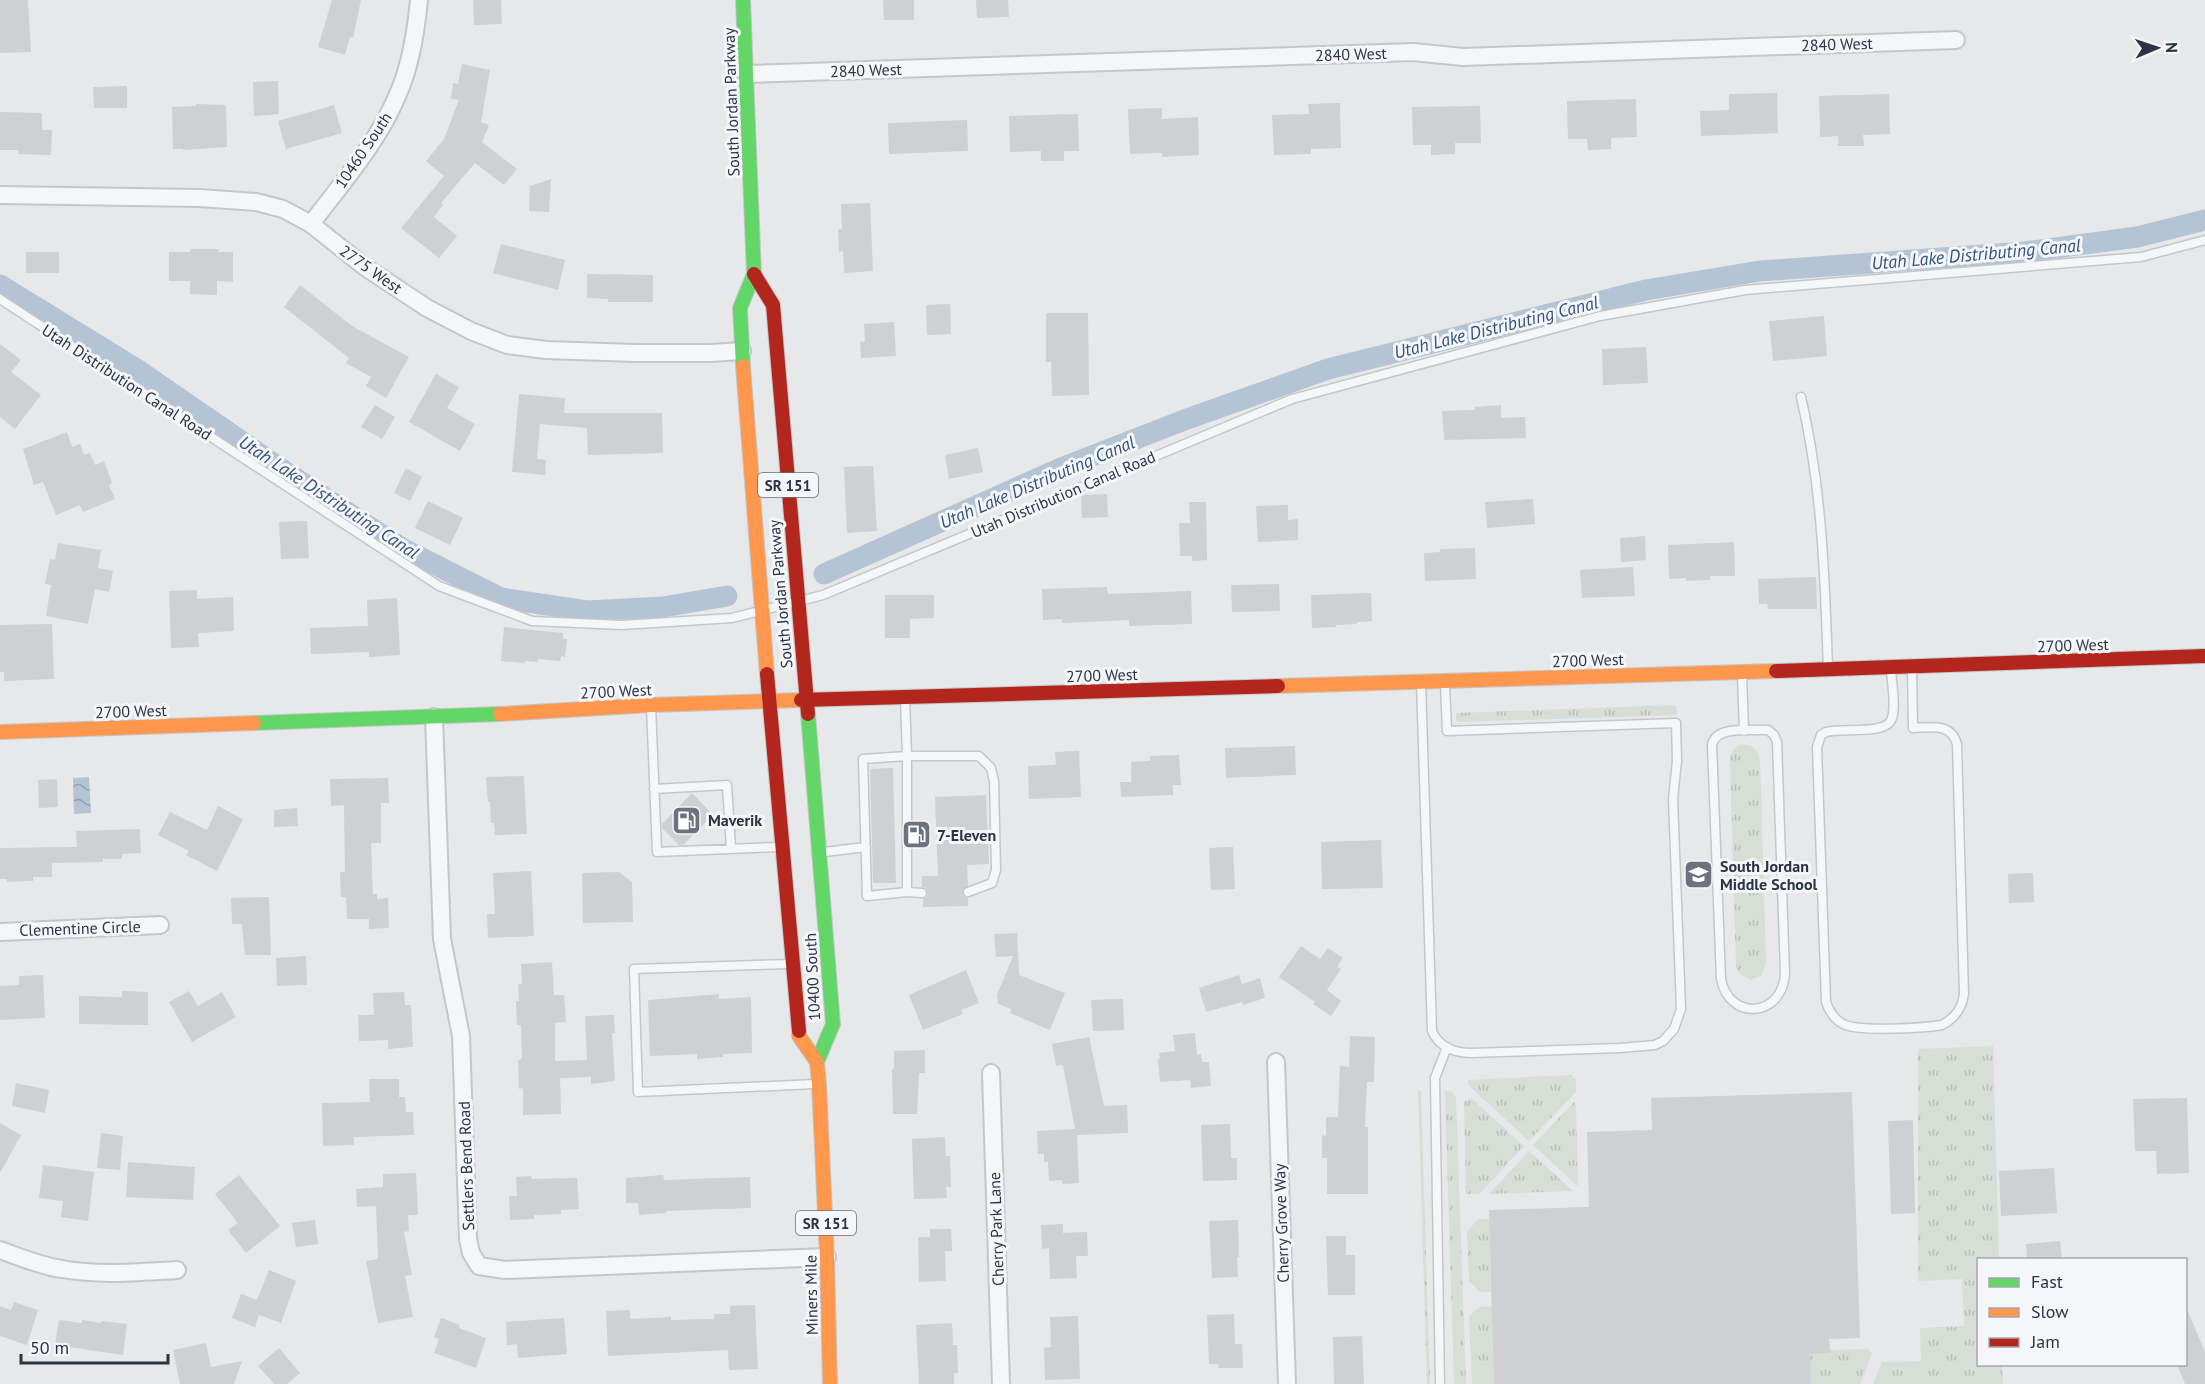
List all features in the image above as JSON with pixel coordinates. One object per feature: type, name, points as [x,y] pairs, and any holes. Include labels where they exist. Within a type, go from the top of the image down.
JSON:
[{"type":"main road","name":"South Jordan Parkway","points":[[743,0],[754,274],[740,308],[770,702]]},
{"type":"main road","name":"South Jordan Parkway","points":[[754,274],[774,305],[807,701]]},
{"type":"main road","name":"2700 West","points":[[0,732],[434,717],[651,705],[1891,668],[2205,656]]},
{"type":"main road","name":"10400 South","points":[[807,701],[833,1024],[816,1062]]},
{"type":"main road","name":"10400 South","points":[[770,702],[799,1036],[816,1062]]},
{"type":"main road","name":"Miners Mile","points":[[816,1062],[827,1257],[830,1384]]},
{"type":"street","name":"10460 South","points":[[311,224],[370,145],[398,94],[415,39],[419,0]]},
{"type":"street","name":"2840 West","points":[[746,74],[1413,52],[1464,57],[1956,40]]},
{"type":"street","name":"2775 West","points":[[0,195],[256,202],[282,210],[311,224],[365,267],[427,308],[471,331],[507,345],[546,350],[635,353],[742,351]]},
{"type":"street","name":"Settlers Bend Road","points":[[434,717],[442,939],[461,1036],[468,1239],[471,1253],[479,1266],[505,1270],[827,1257]]},
{"type":"street","name":"Clementine Circle","points":[[0,932],[160,925]]},
{"type":"street","name":"Cherry Grove Way","points":[[1276,1062],[1287,1384]]},
{"type":"street","name":"Cherry Park Lane","points":[[990,1073],[1001,1384]]},
{"type":"street","points":[[0,1250],[60,1269],[95,1273],[177,1270]]},
{"type":"lane","name":"Utah Distribution Canal Road","points":[[0,299],[439,586],[532,621],[622,625],[732,618],[823,594],[1292,399],[1600,316],[1745,290],[2142,257],[2205,240]]},
{"type":"lane","points":[[1802,398],[1809,432],[1824,567],[1828,669]]},
{"type":"lane","points":[[1891,668],[1893,715],[1889,724],[1881,729],[1826,732],[1821,735],[1817,747],[1826,1002],[1829,1011],[1843,1024],[1862,1029],[1942,1024],[1949,1021],[1960,1009],[1964,994],[1957,744],[1951,732],[1945,728],[1913,728],[1912,667]]},
{"type":"lane","points":[[1742,672],[1744,731]]},
{"type":"lane","points":[[1421,682],[1432,1031],[1438,1040],[1457,1052],[1471,1053],[1646,1047],[1655,1045],[1670,1036],[1681,1009],[1673,799],[1677,761],[1676,723],[1447,731],[1445,681]]},
{"type":"lane","points":[[905,698],[907,892]]},
{"type":"lane","points":[[651,705],[657,852],[781,846]]},
{"type":"lane","points":[[1768,730],[1776,738],[1784,951],[1784,983],[1781,992],[1770,1004],[1753,1009],[1734,1003],[1727,997],[1721,979],[1712,744],[1716,736],[1723,732],[1744,731],[1768,730]]},
{"type":"lane","points":[[922,893],[907,892],[867,896],[863,759],[907,756],[979,756],[991,768],[994,781],[996,870],[992,883],[968,892]]},
{"type":"lane","points":[[654,789],[727,784],[731,849]]},
{"type":"lane","points":[[819,853],[866,847]]},
{"type":"lane","points":[[792,963],[634,969],[638,1092],[819,1084]]},
{"type":"lane","points":[[1440,1384],[1435,1078],[1447,1047]]},
{"type":"green space","points":[[1676,705],[1677,715],[1458,722],[1456,720],[1456,713]]},
{"type":"green space","points":[[1739,745],[1752,747],[1760,758],[1766,963],[1762,975],[1751,980],[1740,974],[1736,967],[1730,758],[1733,750]]},
{"type":"green space","points":[[1993,1046],[1999,1258],[1977,1258],[1977,1366],[2002,1366],[2003,1384],[1873,1384],[1882,1362],[1921,1361],[1920,1328],[1964,1326],[1962,1279],[1918,1281],[1918,1049]]},
{"type":"green space","points":[[1571,1075],[1576,1080],[1576,1092],[1529,1141],[1468,1085],[1468,1080]]},
{"type":"green space","points":[[1418,1091],[1421,1091],[1430,1384],[1427,1384]]},
{"type":"green space","points":[[1445,1091],[1451,1091],[1456,1098],[1466,1384],[1454,1384]]},
{"type":"green space","points":[[1471,1098],[1524,1146],[1479,1194],[1466,1194],[1464,1102]]},
{"type":"green space","points":[[1574,1102],[1576,1105],[1578,1186],[1533,1145]]},
{"type":"green space","points":[[1529,1151],[1573,1191],[1489,1194]]},
{"type":"green space","points":[[1478,1219],[1489,1219],[1491,1292],[1480,1292],[1469,1281],[1467,1232]]},
{"type":"green space","points":[[1492,1306],[1494,1384],[1472,1384],[1469,1316],[1480,1307]]},
{"type":"green space","points":[[1868,1349],[1872,1353],[1860,1384],[1811,1384],[1810,1354],[1830,1353],[1830,1350]]},
{"type":"water","points":[[89,777],[91,813],[74,814],[73,778]]},
{"type":"building","points":[[0,0],[28,0],[31,52],[0,53]]},
{"type":"building","points":[[332,0],[361,0],[353,38],[350,37],[345,55],[318,47]]},
{"type":"building","points":[[473,0],[501,0],[502,24],[474,25]]},
{"type":"building","points":[[883,0],[914,0],[914,20],[884,20]]},
{"type":"building","points":[[976,0],[1008,0],[1009,17],[977,18]]},
{"type":"building","points":[[462,64],[490,70],[481,122],[489,125],[482,142],[517,169],[504,185],[475,163],[441,203],[443,205],[434,217],[457,236],[439,258],[401,228],[444,176],[426,161],[444,139],[459,100],[451,99],[453,83],[458,84]]},
{"type":"building","points":[[278,81],[279,114],[254,116],[253,82]]},
{"type":"building","points":[[127,86],[127,108],[94,108],[93,87]]},
{"type":"building","points":[[1777,93],[1778,133],[1701,136],[1700,111],[1729,110],[1729,94]]},
{"type":"building","points":[[1889,94],[1890,134],[1863,135],[1864,146],[1838,146],[1838,136],[1820,137],[1819,96]]},
{"type":"building","points":[[1636,99],[1637,137],[1611,138],[1611,149],[1588,150],[1587,139],[1568,139],[1567,101]]},
{"type":"building","points":[[1340,103],[1341,148],[1311,149],[1311,154],[1274,155],[1272,115],[1309,114],[1308,104]]},
{"type":"building","points":[[196,104],[226,105],[227,147],[173,149],[172,107],[196,106]]},
{"type":"building","points":[[334,105],[342,133],[286,149],[278,121]]},
{"type":"building","points":[[1480,106],[1481,143],[1455,143],[1455,154],[1431,155],[1431,145],[1413,145],[1412,107]]},
{"type":"building","points":[[1162,108],[1162,119],[1198,117],[1199,155],[1162,157],[1162,153],[1130,154],[1128,109]]},
{"type":"building","points":[[0,112],[42,113],[42,130],[52,130],[51,155],[18,154],[18,150],[0,150]]},
{"type":"building","points":[[1078,114],[1079,151],[1064,151],[1064,161],[1041,161],[1041,151],[1010,152],[1009,116]]},
{"type":"building","points":[[967,120],[968,151],[889,154],[888,123]]},
{"type":"building","points":[[551,179],[549,212],[529,211],[530,186]]},
{"type":"building","points":[[870,203],[873,271],[844,273],[843,251],[839,252],[838,229],[842,229],[841,204]]},
{"type":"building","points":[[501,244],[565,260],[558,290],[493,273]]},
{"type":"building","points":[[190,249],[219,249],[218,252],[233,252],[233,282],[217,281],[217,295],[190,294],[190,281],[169,281],[169,252],[190,252]]},
{"type":"building","points":[[26,252],[59,252],[59,273],[26,273]]},
{"type":"building","points":[[587,274],[653,275],[653,302],[608,302],[608,299],[587,298]]},
{"type":"building","points":[[300,285],[352,326],[409,357],[386,398],[366,386],[371,377],[346,363],[349,358],[284,307]]},
{"type":"building","points":[[950,304],[951,334],[927,335],[926,305]]},
{"type":"building","points":[[1046,313],[1088,313],[1089,395],[1052,396],[1051,362],[1046,362]]},
{"type":"building","points":[[1824,316],[1827,356],[1773,361],[1769,321]]},
{"type":"building","points":[[894,322],[896,356],[861,358],[860,342],[865,341],[864,324]]},
{"type":"building","points":[[0,344],[21,360],[11,372],[41,395],[15,429],[0,417]]},
{"type":"building","points":[[1646,347],[1648,383],[1603,385],[1602,349]]},
{"type":"building","points":[[436,374],[459,387],[447,408],[475,424],[460,451],[409,422]]},
{"type":"building","points":[[519,394],[565,398],[564,413],[662,413],[663,453],[588,455],[587,428],[540,424],[537,459],[546,460],[545,475],[512,472]]},
{"type":"building","points":[[375,405],[395,417],[382,439],[361,427]]},
{"type":"building","points":[[1501,405],[1501,418],[1525,417],[1526,438],[1444,440],[1442,411],[1475,410],[1474,407]]},
{"type":"building","points":[[67,432],[72,447],[80,444],[84,455],[90,453],[95,465],[104,461],[112,483],[109,485],[115,499],[83,512],[80,505],[56,515],[43,482],[34,485],[23,449]]},
{"type":"building","points":[[978,448],[983,472],[949,479],[945,455]]},
{"type":"building","points":[[873,466],[877,531],[847,533],[844,467]]},
{"type":"building","points":[[406,468],[422,477],[410,501],[394,493]]},
{"type":"building","points":[[1107,494],[1108,517],[1082,518],[1081,495]]},
{"type":"building","points":[[1533,499],[1535,524],[1487,528],[1485,502]]},
{"type":"building","points":[[428,501],[463,518],[450,545],[415,528]]},
{"type":"building","points":[[1189,502],[1206,502],[1207,560],[1192,561],[1192,556],[1180,556],[1179,523],[1190,523]]},
{"type":"building","points":[[1288,505],[1288,520],[1298,519],[1298,540],[1258,542],[1256,506]]},
{"type":"building","points":[[307,521],[309,558],[281,559],[279,522]]},
{"type":"building","points":[[1645,536],[1646,560],[1621,562],[1620,538]]},
{"type":"building","points":[[1734,542],[1735,576],[1710,576],[1710,580],[1669,579],[1668,545]]},
{"type":"building","points":[[58,543],[101,550],[98,568],[113,571],[109,592],[95,589],[88,624],[46,616],[51,585],[45,584],[50,559],[55,560]]},
{"type":"building","points":[[1475,548],[1476,579],[1425,581],[1424,553],[1440,552],[1440,549]]},
{"type":"building","points":[[1633,567],[1635,596],[1582,598],[1580,570]]},
{"type":"building","points":[[1816,577],[1817,609],[1768,609],[1767,604],[1759,604],[1758,579]]},
{"type":"building","points":[[1279,584],[1280,611],[1232,612],[1231,585]]},
{"type":"building","points":[[1107,587],[1108,594],[1191,591],[1192,624],[1129,626],[1129,620],[1062,623],[1062,619],[1043,620],[1042,589]]},
{"type":"building","points":[[197,590],[197,599],[233,597],[234,631],[198,633],[199,647],[171,648],[169,591]]},
{"type":"building","points":[[1371,593],[1372,621],[1312,628],[1311,595]]},
{"type":"building","points":[[885,595],[934,595],[934,618],[910,619],[910,638],[885,638]]},
{"type":"building","points":[[397,598],[400,655],[369,657],[369,652],[311,654],[310,628],[368,626],[367,600]]},
{"type":"building","points":[[52,624],[54,679],[4,681],[4,672],[0,672],[0,625]]},
{"type":"building","points":[[504,627],[563,633],[563,639],[567,639],[565,657],[561,656],[560,661],[538,659],[538,662],[525,661],[525,663],[501,661]]},
{"type":"building","points":[[1295,746],[1296,775],[1226,778],[1225,748]]},
{"type":"building","points":[[1079,751],[1081,797],[1029,799],[1028,766],[1056,765],[1055,752]]},
{"type":"building","points":[[1179,755],[1181,785],[1173,785],[1173,795],[1121,797],[1120,782],[1131,782],[1131,762],[1150,761],[1150,756]]},
{"type":"building","points":[[893,768],[896,883],[873,883],[870,769]]},
{"type":"building","points":[[524,776],[527,834],[495,835],[494,823],[491,823],[486,777]]},
{"type":"building","points":[[388,778],[389,803],[381,803],[381,843],[371,843],[373,894],[377,894],[377,899],[388,898],[389,928],[369,929],[369,919],[347,919],[346,897],[341,897],[340,872],[345,872],[344,805],[331,806],[330,779]]},
{"type":"building","points":[[57,779],[58,807],[39,808],[38,780]]},
{"type":"building","name":"Maverik","points":[[692,793],[713,815],[684,844],[679,845],[662,828],[662,824]]},
{"type":"building","points":[[986,795],[989,864],[967,865],[968,885],[962,892],[968,898],[968,906],[923,907],[923,899],[928,893],[926,888],[922,887],[922,876],[938,876],[935,797]]},
{"type":"building","points":[[218,806],[243,819],[217,871],[186,855],[189,851],[158,835],[170,812],[207,830]]},
{"type":"building","points":[[297,808],[298,826],[274,827],[274,810]]},
{"type":"building","points":[[140,829],[141,853],[122,854],[122,859],[103,859],[103,862],[52,863],[52,877],[33,877],[33,881],[7,882],[7,879],[0,879],[0,848],[77,847],[76,831]]},
{"type":"building","points":[[1381,840],[1383,888],[1322,889],[1321,842]]},
{"type":"building","points":[[1233,847],[1235,889],[1211,890],[1209,848]]},
{"type":"building","points":[[531,871],[534,936],[488,938],[487,914],[495,914],[493,873]]},
{"type":"building","points":[[619,872],[632,882],[633,922],[583,923],[582,873]]},
{"type":"building","points":[[2033,873],[2034,902],[2009,903],[2008,874]]},
{"type":"building","points":[[269,897],[271,955],[245,955],[242,924],[232,924],[231,898]]},
{"type":"building","points":[[1017,933],[1019,975],[1065,993],[1050,1030],[1010,1013],[1011,1009],[998,1004],[997,995],[1013,956],[996,957],[994,934]]},
{"type":"building","points":[[1301,946],[1320,959],[1328,948],[1343,958],[1337,967],[1341,969],[1327,990],[1341,1001],[1331,1016],[1279,977]]},
{"type":"building","points":[[306,956],[307,985],[277,986],[276,958]]},
{"type":"building","points":[[552,962],[554,995],[564,995],[566,1022],[555,1023],[555,1061],[587,1060],[585,1016],[614,1015],[615,1033],[612,1033],[615,1081],[591,1084],[591,1077],[560,1078],[561,1114],[523,1115],[523,1088],[519,1089],[518,1060],[522,1059],[521,1025],[517,1025],[516,1001],[519,1001],[518,984],[522,984],[521,964]]},
{"type":"building","points":[[966,970],[979,1003],[961,1010],[963,1014],[923,1030],[909,995]]},
{"type":"building","points":[[43,975],[45,1018],[0,1020],[0,986],[19,985],[19,976]]},
{"type":"building","points":[[1239,975],[1242,984],[1260,978],[1265,998],[1206,1012],[1199,988]]},
{"type":"building","points":[[122,991],[148,992],[148,1025],[79,1024],[79,996],[122,997]]},
{"type":"building","points":[[189,991],[198,1006],[222,992],[236,1017],[192,1042],[169,1002]]},
{"type":"building","points":[[404,992],[405,1005],[411,1005],[413,1047],[388,1049],[388,1040],[359,1041],[358,1015],[374,1015],[373,993]]},
{"type":"building","points":[[719,994],[719,999],[751,997],[752,1053],[723,1054],[723,1057],[697,1059],[697,1054],[650,1056],[648,1000]]},
{"type":"building","points":[[1123,999],[1124,1030],[1093,1031],[1091,1000]]},
{"type":"building","points":[[1195,1033],[1197,1055],[1201,1054],[1202,1062],[1209,1062],[1211,1086],[1191,1088],[1190,1080],[1160,1082],[1159,1053],[1175,1051],[1173,1035]]},
{"type":"building","points":[[1350,1036],[1375,1037],[1374,1082],[1367,1082],[1365,1127],[1368,1127],[1368,1194],[1327,1194],[1327,1158],[1322,1158],[1322,1135],[1326,1136],[1326,1117],[1338,1117],[1340,1066],[1349,1067]]},
{"type":"building","points":[[1089,1037],[1104,1106],[1127,1105],[1128,1133],[1077,1135],[1079,1183],[1062,1184],[1062,1180],[1049,1181],[1048,1162],[1044,1162],[1044,1154],[1038,1154],[1037,1131],[1075,1129],[1063,1065],[1056,1066],[1052,1044]]},
{"type":"building","points":[[925,1050],[925,1073],[919,1073],[917,1114],[893,1114],[894,1051]]},
{"type":"building","points":[[369,1079],[399,1079],[399,1097],[405,1097],[406,1112],[413,1112],[414,1135],[354,1137],[354,1145],[323,1146],[322,1103],[370,1102]]},
{"type":"building","points":[[16,1083],[49,1090],[45,1113],[12,1106]]},
{"type":"building","points":[[1852,1092],[1860,1338],[1829,1339],[1830,1353],[1810,1354],[1811,1384],[1494,1384],[1489,1210],[1589,1207],[1587,1132],[1652,1130],[1651,1098]]},
{"type":"building","points":[[2187,1098],[2189,1173],[2157,1174],[2156,1151],[2135,1151],[2133,1099]]},
{"type":"building","points":[[1913,1120],[1915,1213],[1891,1214],[1888,1121]]},
{"type":"building","points":[[0,1123],[21,1135],[0,1173]]},
{"type":"building","points":[[1230,1124],[1231,1158],[1237,1158],[1237,1180],[1203,1181],[1201,1125]]},
{"type":"building","points":[[101,1133],[123,1136],[120,1170],[97,1168]]},
{"type":"building","points":[[945,1137],[946,1156],[950,1156],[951,1187],[946,1187],[947,1198],[914,1199],[912,1139]]},
{"type":"building","points":[[128,1162],[195,1167],[193,1200],[126,1197]]},
{"type":"building","points":[[43,1165],[94,1172],[88,1221],[61,1217],[63,1201],[39,1198]]},
{"type":"building","points":[[2054,1168],[2057,1213],[2001,1216],[1999,1171]]},
{"type":"building","points":[[416,1173],[418,1215],[408,1215],[409,1231],[404,1232],[412,1275],[405,1276],[413,1317],[378,1323],[366,1261],[378,1259],[376,1206],[357,1207],[356,1189],[383,1187],[383,1174]]},
{"type":"building","points":[[239,1175],[280,1226],[246,1253],[228,1230],[238,1223],[215,1194]]},
{"type":"building","points":[[663,1175],[664,1180],[750,1177],[751,1208],[666,1211],[666,1213],[639,1215],[638,1203],[626,1203],[626,1178]]},
{"type":"building","points":[[531,1176],[532,1179],[577,1178],[579,1209],[561,1210],[561,1214],[534,1215],[534,1219],[510,1220],[509,1196],[517,1196],[516,1177]]},
{"type":"building","points":[[315,1220],[318,1244],[296,1247],[292,1223]]},
{"type":"building","points":[[1238,1220],[1238,1277],[1212,1278],[1209,1221]]},
{"type":"building","points":[[1063,1224],[1063,1233],[1087,1232],[1088,1256],[1076,1256],[1077,1278],[1050,1279],[1049,1248],[1042,1249],[1041,1225]]},
{"type":"building","points":[[930,1229],[951,1229],[952,1251],[945,1251],[946,1281],[919,1282],[918,1237],[930,1237]]},
{"type":"building","points":[[1326,1236],[1346,1236],[1346,1255],[1355,1255],[1355,1295],[1328,1295]]},
{"type":"building","points":[[2060,1241],[2062,1258],[2027,1258],[2026,1244]]},
{"type":"building","points":[[269,1270],[296,1281],[281,1323],[259,1315],[255,1327],[232,1318],[241,1294],[257,1300]]},
{"type":"building","points":[[14,1302],[38,1310],[27,1345],[0,1336],[0,1306],[11,1310]]},
{"type":"building","points":[[755,1305],[758,1369],[729,1370],[728,1350],[608,1356],[606,1311],[630,1310],[630,1319],[671,1317],[671,1320],[714,1319],[714,1314],[730,1314],[730,1306]]},
{"type":"building","points":[[2187,1309],[2205,1352],[2205,1384],[2185,1384],[2177,1366],[2187,1366]]},
{"type":"building","points":[[1234,1314],[1235,1344],[1242,1344],[1243,1368],[1219,1368],[1218,1364],[1209,1364],[1207,1315]]},
{"type":"building","points":[[1078,1316],[1080,1379],[1045,1380],[1044,1348],[1051,1347],[1050,1317]]},
{"type":"building","points":[[441,1318],[460,1325],[459,1328],[486,1338],[476,1368],[434,1353],[439,1339],[434,1337]]},
{"type":"building","points":[[564,1318],[567,1354],[518,1358],[517,1344],[507,1345],[506,1322]]},
{"type":"building","points":[[59,1320],[127,1324],[123,1355],[55,1345]]},
{"type":"building","points":[[952,1323],[953,1345],[957,1345],[958,1373],[954,1373],[954,1384],[919,1384],[916,1325]]},
{"type":"building","points":[[1362,1336],[1364,1384],[1334,1384],[1333,1337]]},
{"type":"building","points":[[206,1343],[211,1367],[242,1361],[234,1384],[180,1384],[173,1350]]},
{"type":"building","points":[[279,1348],[300,1373],[287,1384],[274,1384],[258,1366]]},
{"type":"waterway","name":"Utah Lake Distributing Canal","points":[[824,574],[1061,468],[1187,419],[1328,369],[1646,290],[1760,271],[2025,252],[2137,237],[2205,220]]},
{"type":"waterway","name":"Utah Lake Distributing Canal","points":[[0,285],[138,370],[286,472],[402,548],[501,598],[587,611],[663,607],[727,596]]},
{"type":"traffic: fast","points":[[743,0],[754,274],[740,308],[743,366]]},
{"type":"traffic: fast","points":[[254,723],[500,714]]},
{"type":"traffic: fast","points":[[808,714],[833,1024],[817,1062]]},
{"type":"traffic: slow","points":[[743,366],[767,674]]},
{"type":"traffic: slow","points":[[1278,686],[1776,671]]},
{"type":"traffic: slow","points":[[500,714],[651,705],[801,700]]},
{"type":"traffic: slow","points":[[0,732],[254,723]]},
{"type":"traffic: slow","points":[[799,1031],[799,1036],[817,1062],[819,1084],[830,1384]]},
{"type":"traffic: jam","points":[[754,274],[773,305],[808,714]]},
{"type":"traffic: jam","points":[[1776,671],[2205,656]]},
{"type":"traffic: jam","points":[[767,674],[799,1031]]},
{"type":"traffic: jam","points":[[801,700],[1278,686]]},
{"type":"place","name":"Maverik","points":[[687,820]]},
{"type":"place","name":"7-Eleven","points":[[916,835]]},
{"type":"place","name":"South Jordan Middle School","points":[[1699,875]]}]
